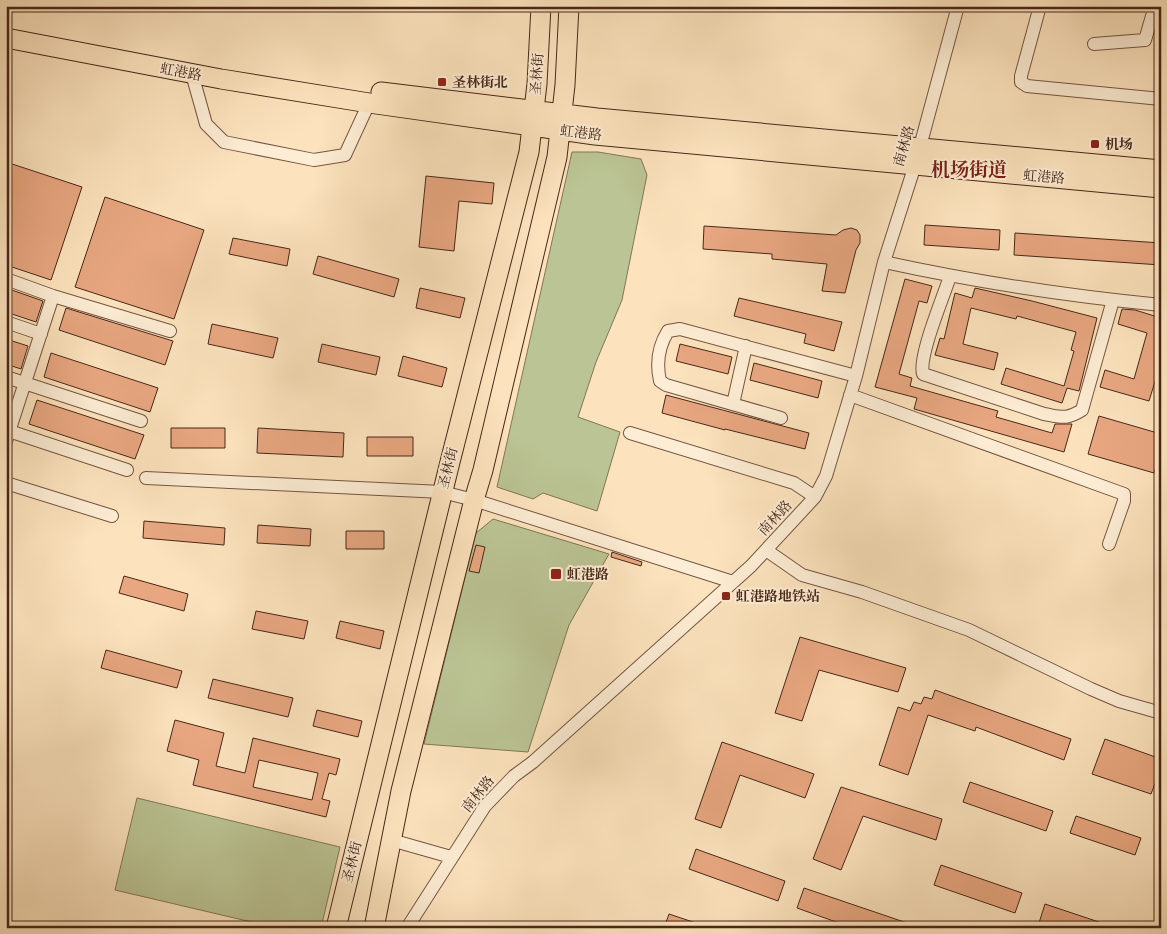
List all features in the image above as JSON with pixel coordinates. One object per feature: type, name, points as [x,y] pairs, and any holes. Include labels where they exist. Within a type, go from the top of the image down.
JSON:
[{"type":"highway","name":"圣林街","points":[[336,928],[442,492],[529,152],[537,84],[540,6]]},
{"type":"highway","name":"圣林街","points":[[374,928],[401,791],[483,470],[557,157],[565,85],[569,6]]},
{"type":"highway","name":"虹港路","points":[[6,25],[225,67],[561,122],[917,156],[1161,188]]},
{"type":"highway","name":"虹港路","points":[[6,38],[192,74],[369,103],[533,118]]},
{"type":"highway","name":"虹港路","points":[[917,156],[1161,170]]},
{"type":"street","name":"南林路","points":[[406,928],[486,806],[514,776],[533,762],[733,582],[766,550],[815,497],[826,476],[856,376],[884,262],[917,156],[958,6]]},
{"type":"street","points":[[1040,6],[1021,82],[1027,86],[1161,99]]},
{"type":"street","points":[[1094,44],[1145,40],[1154,6]]},
{"type":"street","points":[[192,74],[206,124],[224,142],[314,160],[345,155],[369,103]]},
{"type":"street","points":[[884,262],[950,276],[1161,306]]},
{"type":"street","points":[[950,276],[926,350],[922,367],[923,374],[1044,414],[1071,417],[1082,410],[1113,300]]},
{"type":"street","points":[[6,280],[170,331]]},
{"type":"street","points":[[53,296],[7,434],[128,470]]},
{"type":"street","points":[[6,322],[41,334]]},
{"type":"street","points":[[781,418],[666,385],[660,381],[658,354],[661,341],[668,331],[680,329],[856,376]]},
{"type":"street","points":[[733,404],[746,346]]},
{"type":"street","points":[[6,377],[141,421]]},
{"type":"street","points":[[850,395],[1124,494],[1124,502],[1109,544]]},
{"type":"street","points":[[630,433],[794,483],[815,497]]},
{"type":"street","points":[[146,478],[442,492],[474,500],[733,582]]},
{"type":"street","points":[[6,483],[112,516]]},
{"type":"street","points":[[766,550],[802,575],[862,592],[969,630],[1091,689],[1119,701],[1161,714]]},
{"type":"street","points":[[391,840],[451,857]]},
{"type":"green space","points":[[572,152],[598,152],[641,159],[647,175],[622,300],[596,362],[578,417],[620,432],[597,511],[543,493],[533,499],[497,487]]},
{"type":"green space","points":[[493,519],[609,554],[569,625],[528,752],[424,744],[476,533]]},
{"type":"green space","points":[[137,798],[340,847],[321,928],[277,928],[115,890]]},
{"type":"building","points":[[6,162],[82,187],[51,280],[6,265]]},
{"type":"building","points":[[426,176],[494,183],[492,204],[459,201],[454,251],[419,247]]},
{"type":"building","points":[[105,197],[204,230],[174,319],[75,287]]},
{"type":"building","points":[[925,225],[1000,230],[999,250],[924,245]]},
{"type":"building","points":[[704,226],[836,235],[843,230],[851,228],[857,230],[860,235],[860,243],[856,250],[845,293],[822,291],[827,264],[772,259],[772,254],[703,249]]},
{"type":"building","points":[[1015,233],[1161,243],[1161,265],[1014,255]]},
{"type":"building","points":[[233,238],[290,249],[287,266],[229,254]]},
{"type":"building","points":[[318,256],[399,279],[394,297],[313,274]]},
{"type":"building","points":[[905,279],[932,286],[927,303],[919,301],[899,374],[912,378],[910,386],[998,411],[996,417],[1052,433],[1055,424],[1072,424],[1064,452],[914,409],[917,398],[875,387]]},
{"type":"building","points":[[6,288],[43,301],[36,322],[6,312]]},
{"type":"building","points":[[420,288],[465,298],[460,318],[416,308]]},
{"type":"building","points":[[975,288],[1097,318],[1079,391],[1067,388],[1062,403],[1001,384],[1006,368],[1064,386],[1074,351],[1071,350],[1076,332],[1017,316],[1016,319],[971,308],[963,344],[998,353],[994,370],[935,355],[940,338],[944,339],[955,293],[972,298]]},
{"type":"building","points":[[739,298],[842,322],[834,351],[804,343],[806,334],[734,316]]},
{"type":"building","points":[[66,308],[173,341],[165,365],[59,330]]},
{"type":"building","points":[[1122,309],[1135,310],[1161,318],[1161,362],[1149,401],[1100,387],[1105,370],[1134,379],[1147,333],[1118,324]]},
{"type":"building","points":[[212,324],[278,338],[273,358],[208,344]]},
{"type":"building","points":[[6,339],[28,346],[21,369],[6,364]]},
{"type":"building","points":[[322,344],[380,357],[376,375],[318,362]]},
{"type":"building","points":[[680,344],[732,357],[728,374],[676,361]]},
{"type":"building","points":[[51,353],[158,388],[150,412],[44,377]]},
{"type":"building","points":[[403,356],[447,368],[442,387],[398,376]]},
{"type":"building","points":[[754,363],[822,381],[818,398],[750,380]]},
{"type":"building","points":[[666,395],[809,433],[805,449],[662,413]]},
{"type":"building","points":[[37,400],[144,435],[135,459],[29,424]]},
{"type":"building","points":[[1099,416],[1161,434],[1161,450],[1154,473],[1088,454]]},
{"type":"building","points":[[171,428],[225,428],[225,448],[171,448]]},
{"type":"building","points":[[258,428],[344,433],[343,457],[257,453]]},
{"type":"building","points":[[367,437],[413,437],[413,456],[367,456]]},
{"type":"building","points":[[144,521],[225,528],[224,545],[143,538]]},
{"type":"building","points":[[258,525],[311,529],[310,546],[257,543]]},
{"type":"building","points":[[346,531],[384,531],[384,549],[346,549]]},
{"type":"building","points":[[476,545],[485,547],[479,573],[469,571]]},
{"type":"building","points":[[612,552],[642,562],[641,566],[611,557]]},
{"type":"building","points":[[124,576],[188,594],[184,611],[119,593]]},
{"type":"building","points":[[256,611],[308,621],[304,639],[252,629]]},
{"type":"building","points":[[340,621],[384,631],[380,649],[336,638]]},
{"type":"building","points":[[800,637],[906,668],[898,692],[819,670],[802,721],[775,713]]},
{"type":"building","points":[[106,650],[182,671],[177,688],[101,668]]},
{"type":"building","points":[[213,679],[293,698],[288,717],[208,698]]},
{"type":"building","points":[[935,690],[1071,739],[1064,760],[976,727],[975,731],[928,715],[908,775],[879,765],[898,707],[910,711],[914,702],[921,704],[924,697],[932,699]]},
{"type":"building","points":[[317,710],[362,721],[358,737],[313,726]]},
{"type":"building","points":[[175,720],[224,733],[216,766],[245,773],[253,738],[340,759],[336,775],[329,773],[322,799],[330,801],[326,817],[193,785],[199,760],[167,751]],"holes":[[[259,760],[318,773],[312,800],[253,787]]]},
{"type":"building","points":[[1105,739],[1161,759],[1161,768],[1151,794],[1092,774]]},
{"type":"building","points":[[722,742],[814,774],[805,798],[740,775],[721,828],[695,819]]},
{"type":"building","points":[[970,782],[1053,811],[1046,831],[963,802]]},
{"type":"building","points":[[841,787],[942,819],[936,840],[863,816],[841,870],[813,859]]},
{"type":"building","points":[[1076,816],[1141,838],[1135,855],[1070,833]]},
{"type":"building","points":[[696,849],[785,881],[778,901],[689,869]]},
{"type":"building","points":[[941,865],[1022,893],[1015,913],[934,885]]},
{"type":"building","points":[[804,888],[916,926],[915,928],[853,928],[797,908]]},
{"type":"building","points":[[1045,904],[1111,926],[1110,928],[1053,928],[1039,923]]},
{"type":"building","points":[[669,914],[705,926],[705,928],[664,928]]},
{"type":"place","name":"圣林街北","points":[[442,82]]},
{"type":"place","name":"机场","points":[[1095,144]]},
{"type":"place","name":"虹港路","points":[[556,574]]},
{"type":"place","name":"虹港路地铁站","points":[[726,596]]},
{"type":"district","name":"机场街道","points":[[969,170]]}]
